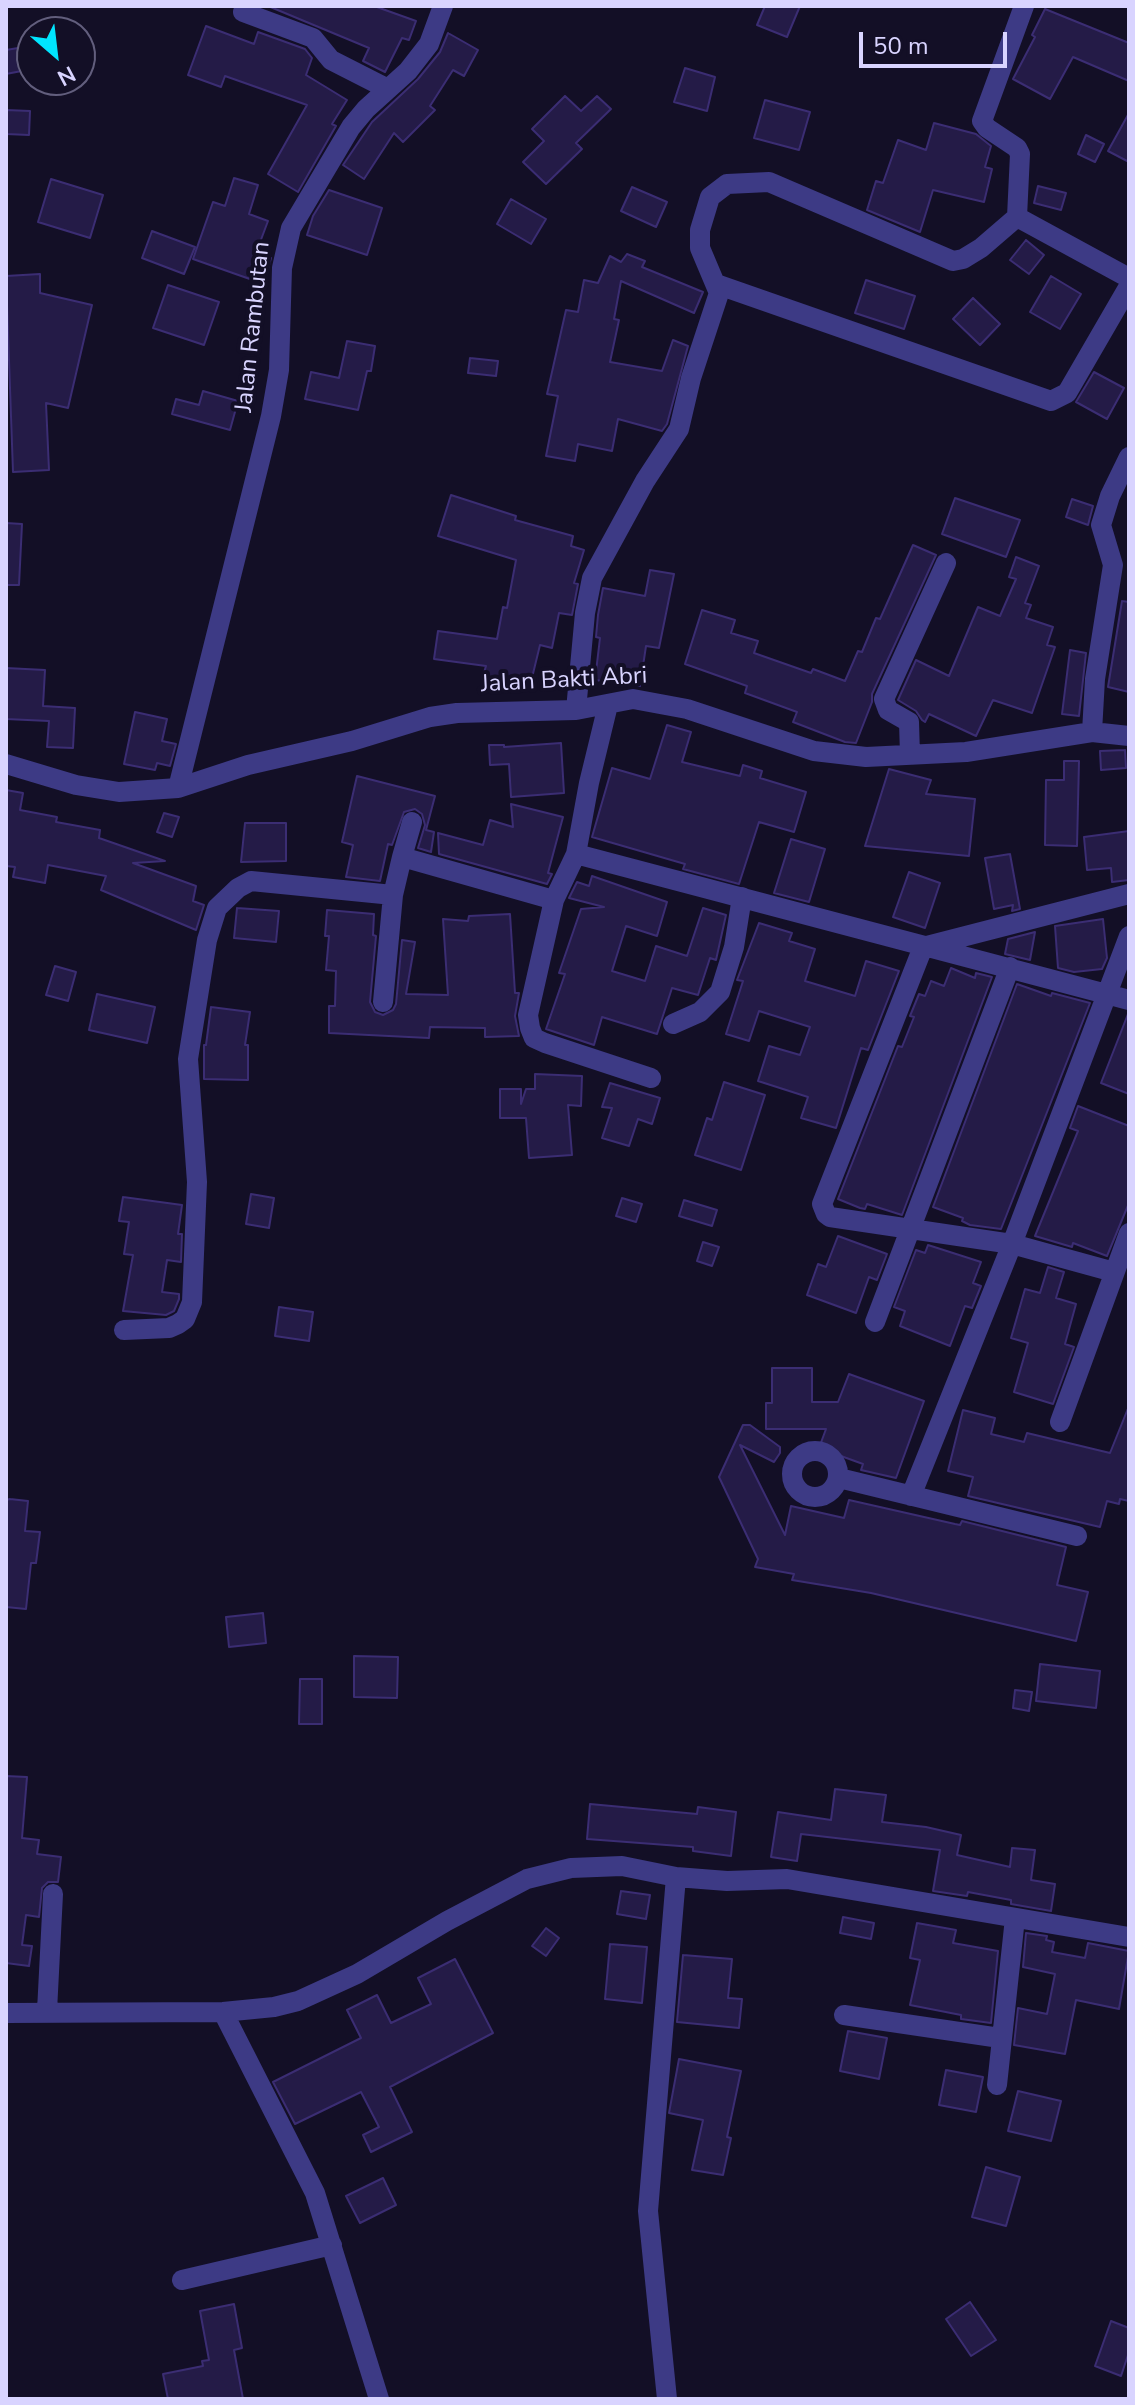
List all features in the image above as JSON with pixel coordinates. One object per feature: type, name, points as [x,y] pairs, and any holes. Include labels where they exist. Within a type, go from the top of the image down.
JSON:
[{"type":"street","name":"Jalan Rambutan","points":[[178,788],[271,416],[279,370],[282,268],[291,228],[351,127],[386,88],[408,71],[429,44],[443,6]]},
{"type":"street","points":[[576,710],[585,613],[592,578],[645,481],[679,429],[691,378],[719,293],[700,248],[700,230],[710,197],[727,184],[769,182],[953,261],[963,259],[1017,217],[1020,154],[1017,148],[987,128],[982,121],[1024,6]]},
{"type":"street","points":[[243,12],[313,38],[331,60],[386,88]]},
{"type":"street","points":[[1017,217],[1129,278]]},
{"type":"street","points":[[716,284],[1051,401],[1067,393],[1129,286]]},
{"type":"street","points":[[1092,732],[1095,679],[1113,565],[1101,525],[1110,496],[1129,457]]},
{"type":"street","points":[[910,755],[909,722],[888,710],[884,699],[946,563]]},
{"type":"street","name":"Jalan Bakti Abri","points":[[6,764],[76,785],[119,792],[178,788],[248,765],[352,741],[430,717],[457,713],[576,710],[633,699],[687,709],[814,751],[866,757],[966,752],[1092,732],[1129,736]]},
{"type":"street","points":[[608,705],[576,854],[554,900],[528,1015],[534,1038],[651,1078]]},
{"type":"street","points":[[383,1002],[393,895],[412,822]]},
{"type":"street","points":[[576,854],[1129,1000]]},
{"type":"street","points":[[402,857],[554,900]]},
{"type":"street","points":[[124,1330],[169,1328],[185,1319],[192,1302],[197,1182],[188,1059],[207,940],[217,908],[238,888],[251,881],[393,895]]},
{"type":"street","points":[[923,947],[1129,894]]},
{"type":"street","points":[[673,1024],[700,1012],[720,992],[734,947],[742,897]]},
{"type":"street","points":[[911,1496],[1012,1244],[1129,936]]},
{"type":"street","points":[[923,947],[822,1204],[826,1214],[1121,1264]]},
{"type":"street","points":[[875,1322],[1010,967]]},
{"type":"street","points":[[1060,1422],[1121,1264],[1129,1233]]},
{"type":"street","points":[[839,1478],[1077,1536]]},
{"type":"street","points":[[6,2013],[223,2012],[274,2007],[298,2001],[357,1974],[527,1879],[571,1868],[622,1866],[676,1877],[727,1881],[787,1879],[1129,1937]]},
{"type":"street","points":[[667,2399],[648,2211],[676,1877]]},
{"type":"street","points":[[47,2011],[53,1894]]},
{"type":"street","points":[[997,2085],[1015,1918]]},
{"type":"street","points":[[223,2012],[315,2193],[378,2399]]},
{"type":"street","points":[[844,2015],[1000,2038]]},
{"type":"street","points":[[182,2280],[332,2245]]},
{"type":"building","points":[[268,6],[374,6],[416,21],[409,40],[402,38],[385,72],[363,61],[369,48]]},
{"type":"building","points":[[765,6],[800,6],[787,37],[757,25]]},
{"type":"building","points":[[1045,9],[1129,43],[1129,81],[1073,57],[1050,99],[1013,79],[1035,37],[1032,35]]},
{"type":"building","points":[[206,26],[254,44],[258,32],[305,49],[312,58],[306,75],[347,100],[332,124],[336,126],[298,192],[268,174],[307,105],[225,76],[221,87],[188,75]]},
{"type":"building","points":[[448,33],[478,50],[464,76],[453,70],[430,106],[435,110],[403,142],[394,133],[364,179],[343,165],[372,122],[418,79],[440,52]]},
{"type":"building","points":[[16,48],[16,72],[6,74],[6,50]]},
{"type":"building","points":[[685,68],[715,77],[707,111],[674,102]]},
{"type":"building","points":[[565,96],[581,111],[597,96],[611,109],[576,143],[582,149],[546,184],[523,162],[544,141],[532,129]]},
{"type":"building","points":[[765,100],[810,112],[799,150],[754,138]]},
{"type":"building","points":[[6,110],[30,111],[29,135],[6,134]]},
{"type":"building","points":[[1129,113],[1129,162],[1108,151]]},
{"type":"building","points":[[934,123],[976,134],[991,146],[985,167],[992,169],[984,202],[933,190],[920,232],[867,210],[876,181],[883,183],[898,140],[926,150]]},
{"type":"building","points":[[1086,135],[1104,144],[1095,162],[1078,154]]},
{"type":"building","points":[[234,178],[258,185],[249,214],[268,221],[256,253],[271,258],[264,284],[193,259],[213,202],[225,206]]},
{"type":"building","points":[[51,179],[103,195],[90,238],[38,222]]},
{"type":"building","points":[[1038,186],[1066,193],[1061,210],[1034,203]]},
{"type":"building","points":[[632,187],[667,202],[656,227],[621,211]]},
{"type":"building","points":[[329,190],[382,208],[367,255],[307,235],[313,216]]},
{"type":"building","points":[[511,199],[546,219],[531,244],[497,224]]},
{"type":"building","points":[[152,231],[195,247],[184,274],[142,258]]},
{"type":"building","points":[[1026,240],[1044,255],[1029,274],[1010,260]]},
{"type":"building","points":[[627,254],[645,261],[642,267],[703,292],[694,313],[621,281],[614,319],[619,320],[610,362],[662,371],[673,340],[688,346],[667,424],[662,431],[618,419],[612,451],[578,444],[575,461],[546,456],[558,396],[547,394],[566,310],[578,312],[584,280],[598,283],[610,256],[621,262]]},
{"type":"building","points":[[40,274],[40,293],[92,305],[68,408],[46,403],[49,470],[13,472],[6,276]]},
{"type":"building","points":[[1051,276],[1081,294],[1060,329],[1030,312]]},
{"type":"building","points":[[866,280],[915,296],[904,329],[855,313]]},
{"type":"building","points":[[168,285],[219,302],[204,345],[153,328]]},
{"type":"building","points":[[973,298],[1000,324],[980,345],[953,319]]},
{"type":"building","points":[[347,341],[375,346],[371,371],[367,371],[358,410],[305,399],[311,372],[339,378]]},
{"type":"building","points":[[470,358],[498,361],[496,376],[468,373]]},
{"type":"building","points":[[1094,372],[1124,388],[1107,419],[1076,402]]},
{"type":"building","points":[[203,391],[238,401],[230,430],[172,414],[176,399],[199,405]]},
{"type":"building","points":[[451,495],[516,516],[515,520],[573,536],[571,546],[584,550],[574,583],[578,584],[572,615],[559,613],[552,648],[540,645],[529,690],[482,679],[486,666],[434,659],[438,631],[497,639],[503,607],[507,608],[516,560],[438,536]]},
{"type":"building","points":[[955,498],[1020,520],[1006,557],[942,534]]},
{"type":"building","points":[[1072,499],[1093,506],[1088,525],[1066,517]]},
{"type":"building","points":[[6,523],[22,524],[19,585],[6,585]]},
{"type":"building","points":[[913,545],[936,555],[872,694],[872,702],[856,743],[845,742],[793,722],[797,712],[745,693],[747,686],[685,664],[702,610],[735,620],[731,633],[758,641],[754,653],[845,681],[858,651],[862,652],[876,618],[880,619]]},
{"type":"building","points":[[1016,557],[1039,566],[1025,603],[1031,605],[1026,618],[1053,627],[1047,645],[1055,647],[1032,713],[993,700],[976,736],[929,714],[925,722],[916,711],[898,700],[916,660],[949,676],[978,607],[1000,616],[1016,579],[1009,577]]},
{"type":"building","points":[[650,570],[674,574],[659,648],[646,646],[640,686],[595,680],[600,638],[596,637],[603,588],[645,596]]},
{"type":"building","points":[[1122,601],[1129,602],[1129,692],[1108,687]]},
{"type":"building","points":[[1070,650],[1086,653],[1079,716],[1062,714]]},
{"type":"building","points":[[6,668],[45,670],[43,706],[75,708],[73,748],[47,747],[49,721],[6,719]]},
{"type":"building","points":[[135,712],[167,719],[162,741],[176,744],[170,766],[157,763],[155,770],[124,764]]},
{"type":"building","points":[[667,725],[691,732],[682,762],[740,776],[743,765],[762,771],[760,778],[806,792],[794,832],[759,822],[739,884],[683,869],[685,864],[592,837],[612,768],[650,779]]},
{"type":"building","points":[[561,743],[564,793],[511,797],[509,764],[490,765],[489,745],[504,747]]},
{"type":"building","points":[[1125,750],[1126,768],[1101,770],[1100,751]]},
{"type":"building","points":[[1064,761],[1079,761],[1077,846],[1045,845],[1046,780],[1064,780]]},
{"type":"building","points":[[889,769],[931,780],[926,794],[975,799],[969,856],[865,846]]},
{"type":"building","points":[[357,776],[435,796],[426,830],[434,832],[431,852],[418,848],[425,825],[422,814],[415,809],[404,812],[392,845],[388,844],[380,881],[346,877],[353,845],[342,842]]},
{"type":"building","points":[[6,790],[23,793],[20,810],[57,817],[56,822],[100,830],[99,838],[165,861],[133,863],[196,886],[193,901],[204,905],[196,930],[101,890],[106,876],[48,865],[45,883],[13,877],[15,867],[6,866]]},
{"type":"building","points":[[511,804],[563,817],[548,873],[552,874],[547,884],[439,854],[438,833],[483,845],[490,820],[513,827]]},
{"type":"building","points":[[164,813],[179,817],[172,837],[157,832]]},
{"type":"building","points":[[245,823],[286,823],[286,861],[241,862]]},
{"type":"building","points":[[1129,831],[1129,880],[1112,882],[1111,868],[1087,870],[1084,837]]},
{"type":"building","points":[[791,839],[825,849],[809,902],[774,893]]},
{"type":"building","points":[[1010,854],[1020,909],[1012,911],[1013,905],[994,909],[985,858]]},
{"type":"building","points":[[909,872],[940,883],[925,928],[893,917]]},
{"type":"building","points":[[592,876],[667,902],[657,936],[626,926],[612,971],[645,981],[656,946],[687,956],[703,908],[726,915],[716,960],[710,958],[698,995],[672,988],[657,1034],[602,1017],[594,1045],[546,1029],[565,974],[559,973],[581,909],[604,907],[569,898],[577,882],[589,886]]},
{"type":"building","points":[[237,908],[279,911],[276,942],[234,938]]},
{"type":"building","points":[[327,910],[374,914],[373,935],[376,936],[370,1002],[375,1012],[383,1015],[393,1010],[396,1004],[402,940],[415,942],[406,994],[448,995],[443,919],[468,921],[469,916],[510,914],[515,993],[519,993],[515,1016],[519,1036],[485,1037],[485,1028],[430,1027],[429,1038],[329,1033],[329,1006],[335,1006],[336,971],[326,970],[329,936],[325,936]]},
{"type":"building","points":[[1103,919],[1107,958],[1102,969],[1074,972],[1058,968],[1055,926]]},
{"type":"building","points":[[759,923],[792,933],[789,941],[815,949],[805,981],[855,996],[866,961],[899,971],[868,1050],[861,1048],[836,1128],[801,1118],[808,1097],[758,1081],[769,1046],[800,1055],[810,1027],[759,1011],[749,1041],[726,1034],[743,981],[737,980]]},
{"type":"building","points":[[1035,932],[1030,960],[1005,954],[1008,939]]},
{"type":"building","points":[[55,966],[76,972],[68,1001],[46,995]]},
{"type":"building","points":[[951,968],[975,978],[976,973],[992,977],[902,1215],[867,1204],[865,1209],[860,1208],[838,1199],[898,1046],[902,1047],[914,1017],[910,1016],[919,994],[925,996],[931,981],[944,986]]},
{"type":"building","points":[[1017,984],[1051,996],[1052,993],[1090,1003],[1001,1229],[970,1225],[962,1221],[963,1218],[933,1207]]},
{"type":"building","points":[[97,994],[155,1007],[147,1043],[89,1030]]},
{"type":"building","points":[[211,1007],[250,1012],[245,1045],[248,1045],[248,1080],[204,1079],[204,1045]]},
{"type":"building","points":[[1129,1014],[1129,1094],[1101,1083]]},
{"type":"building","points":[[535,1074],[582,1076],[581,1106],[568,1105],[572,1155],[529,1158],[526,1118],[500,1118],[500,1089],[521,1089],[521,1104],[526,1089],[535,1089]]},
{"type":"building","points":[[724,1082],[765,1095],[741,1170],[695,1155],[707,1118],[712,1120]]},
{"type":"building","points":[[610,1083],[660,1098],[652,1124],[638,1119],[629,1146],[602,1138],[612,1108],[602,1107]]},
{"type":"building","points":[[1078,1106],[1129,1126],[1129,1203],[1107,1256],[1073,1243],[1072,1247],[1035,1236],[1078,1131],[1070,1128]]},
{"type":"building","points":[[251,1194],[274,1198],[269,1228],[246,1224]]},
{"type":"building","points":[[123,1197],[182,1205],[178,1234],[182,1234],[181,1262],[167,1260],[162,1292],[179,1294],[179,1299],[174,1311],[166,1315],[123,1311],[133,1255],[124,1254],[129,1222],[119,1221]]},
{"type":"building","points":[[622,1198],[642,1204],[636,1222],[616,1216]]},
{"type":"building","points":[[684,1200],[717,1210],[712,1226],[679,1216]]},
{"type":"building","points":[[838,1236],[887,1254],[877,1280],[869,1277],[856,1313],[807,1295],[818,1264],[826,1267]]},
{"type":"building","points":[[703,1242],[719,1247],[712,1266],[697,1261]]},
{"type":"building","points":[[928,1245],[981,1262],[973,1283],[981,1286],[972,1308],[965,1306],[950,1346],[900,1326],[905,1311],[894,1307],[916,1250],[925,1253]]},
{"type":"building","points":[[1048,1267],[1064,1272],[1056,1298],[1076,1304],[1065,1344],[1074,1347],[1053,1404],[1014,1392],[1028,1343],[1011,1338],[1025,1289],[1040,1293]]},
{"type":"building","points":[[279,1307],[313,1312],[309,1341],[275,1336]]},
{"type":"building","points":[[772,1368],[812,1368],[812,1402],[838,1402],[849,1374],[924,1401],[896,1478],[861,1470],[863,1464],[819,1448],[826,1429],[766,1429],[766,1403],[772,1403]]},
{"type":"building","points":[[1129,1406],[1129,1501],[1120,1499],[1119,1504],[1107,1501],[1100,1527],[968,1496],[973,1477],[948,1471],[963,1410],[995,1418],[991,1434],[1024,1442],[1027,1433],[1110,1453]]},
{"type":"building","points":[[743,1425],[750,1425],[780,1447],[774,1462],[740,1445],[785,1535],[791,1506],[844,1518],[849,1500],[960,1525],[962,1521],[1066,1547],[1057,1585],[1088,1592],[1076,1641],[871,1593],[792,1580],[794,1574],[755,1567],[758,1559],[719,1477]]},
{"type":"building","points":[[6,1500],[28,1501],[25,1531],[40,1532],[36,1563],[31,1563],[26,1609],[6,1607]]},
{"type":"building","points":[[263,1613],[266,1643],[229,1647],[226,1617]]},
{"type":"building","points":[[354,1656],[398,1657],[397,1698],[354,1697]]},
{"type":"building","points":[[1040,1664],[1100,1671],[1096,1708],[1036,1701]]},
{"type":"building","points":[[300,1679],[322,1679],[322,1724],[299,1724]]},
{"type":"building","points":[[1015,1690],[1032,1692],[1029,1711],[1013,1708]]},
{"type":"building","points":[[6,1776],[27,1777],[22,1838],[39,1840],[37,1854],[61,1857],[58,1882],[48,1882],[42,1888],[39,1917],[26,1915],[22,1945],[32,1946],[29,1966],[6,1963]]},
{"type":"building","points":[[835,1789],[886,1795],[882,1822],[961,1835],[957,1855],[1010,1867],[1012,1848],[1035,1850],[1031,1880],[1055,1884],[1051,1911],[968,1892],[967,1896],[933,1891],[940,1850],[801,1834],[797,1861],[771,1857],[778,1812],[831,1820]]},
{"type":"building","points":[[590,1804],[697,1814],[698,1807],[736,1812],[731,1856],[693,1851],[693,1847],[587,1839]]},
{"type":"building","points":[[621,1891],[650,1895],[646,1919],[617,1914]]},
{"type":"building","points":[[843,1917],[874,1923],[871,1939],[840,1933]]},
{"type":"building","points":[[917,1923],[956,1930],[953,1943],[998,1951],[991,2023],[961,2019],[961,2015],[910,2005],[920,1960],[910,1958]]},
{"type":"building","points":[[546,1928],[559,1938],[546,1956],[532,1946]]},
{"type":"building","points":[[1026,1933],[1047,1936],[1046,1940],[1054,1942],[1052,1952],[1085,1958],[1088,1943],[1129,1951],[1119,2009],[1076,2000],[1065,2054],[1014,2045],[1018,2008],[1047,2014],[1055,1974],[1023,1967]]},
{"type":"building","points":[[610,1944],[647,1947],[642,2003],[605,1999]]},
{"type":"building","points":[[683,1955],[732,1959],[728,1998],[742,1999],[739,2028],[677,2022]]},
{"type":"building","points":[[455,1959],[493,2033],[390,2087],[412,2132],[371,2152],[363,2135],[379,2127],[361,2092],[295,2124],[273,2082],[361,2038],[347,2010],[377,1995],[391,2023],[431,2004],[418,1978]]},
{"type":"building","points":[[848,2031],[887,2038],[879,2079],[840,2071]]},
{"type":"building","points":[[679,2059],[741,2071],[727,2137],[731,2138],[723,2175],[692,2170],[703,2120],[669,2113]]},
{"type":"building","points":[[946,2070],[983,2077],[976,2112],[939,2105]]},
{"type":"building","points":[[1018,2091],[1061,2101],[1051,2141],[1008,2131]]},
{"type":"building","points":[[986,2167],[1020,2177],[1006,2226],[972,2217]]},
{"type":"building","points":[[383,2178],[396,2205],[360,2223],[346,2196]]},
{"type":"building","points":[[970,2302],[996,2340],[971,2356],[946,2319]]},
{"type":"building","points":[[234,2304],[242,2348],[234,2350],[243,2399],[168,2399],[163,2374],[203,2366],[202,2361],[209,2360],[200,2311]]},
{"type":"building","points":[[1111,2321],[1129,2328],[1129,2352],[1121,2376],[1095,2366]]}]
